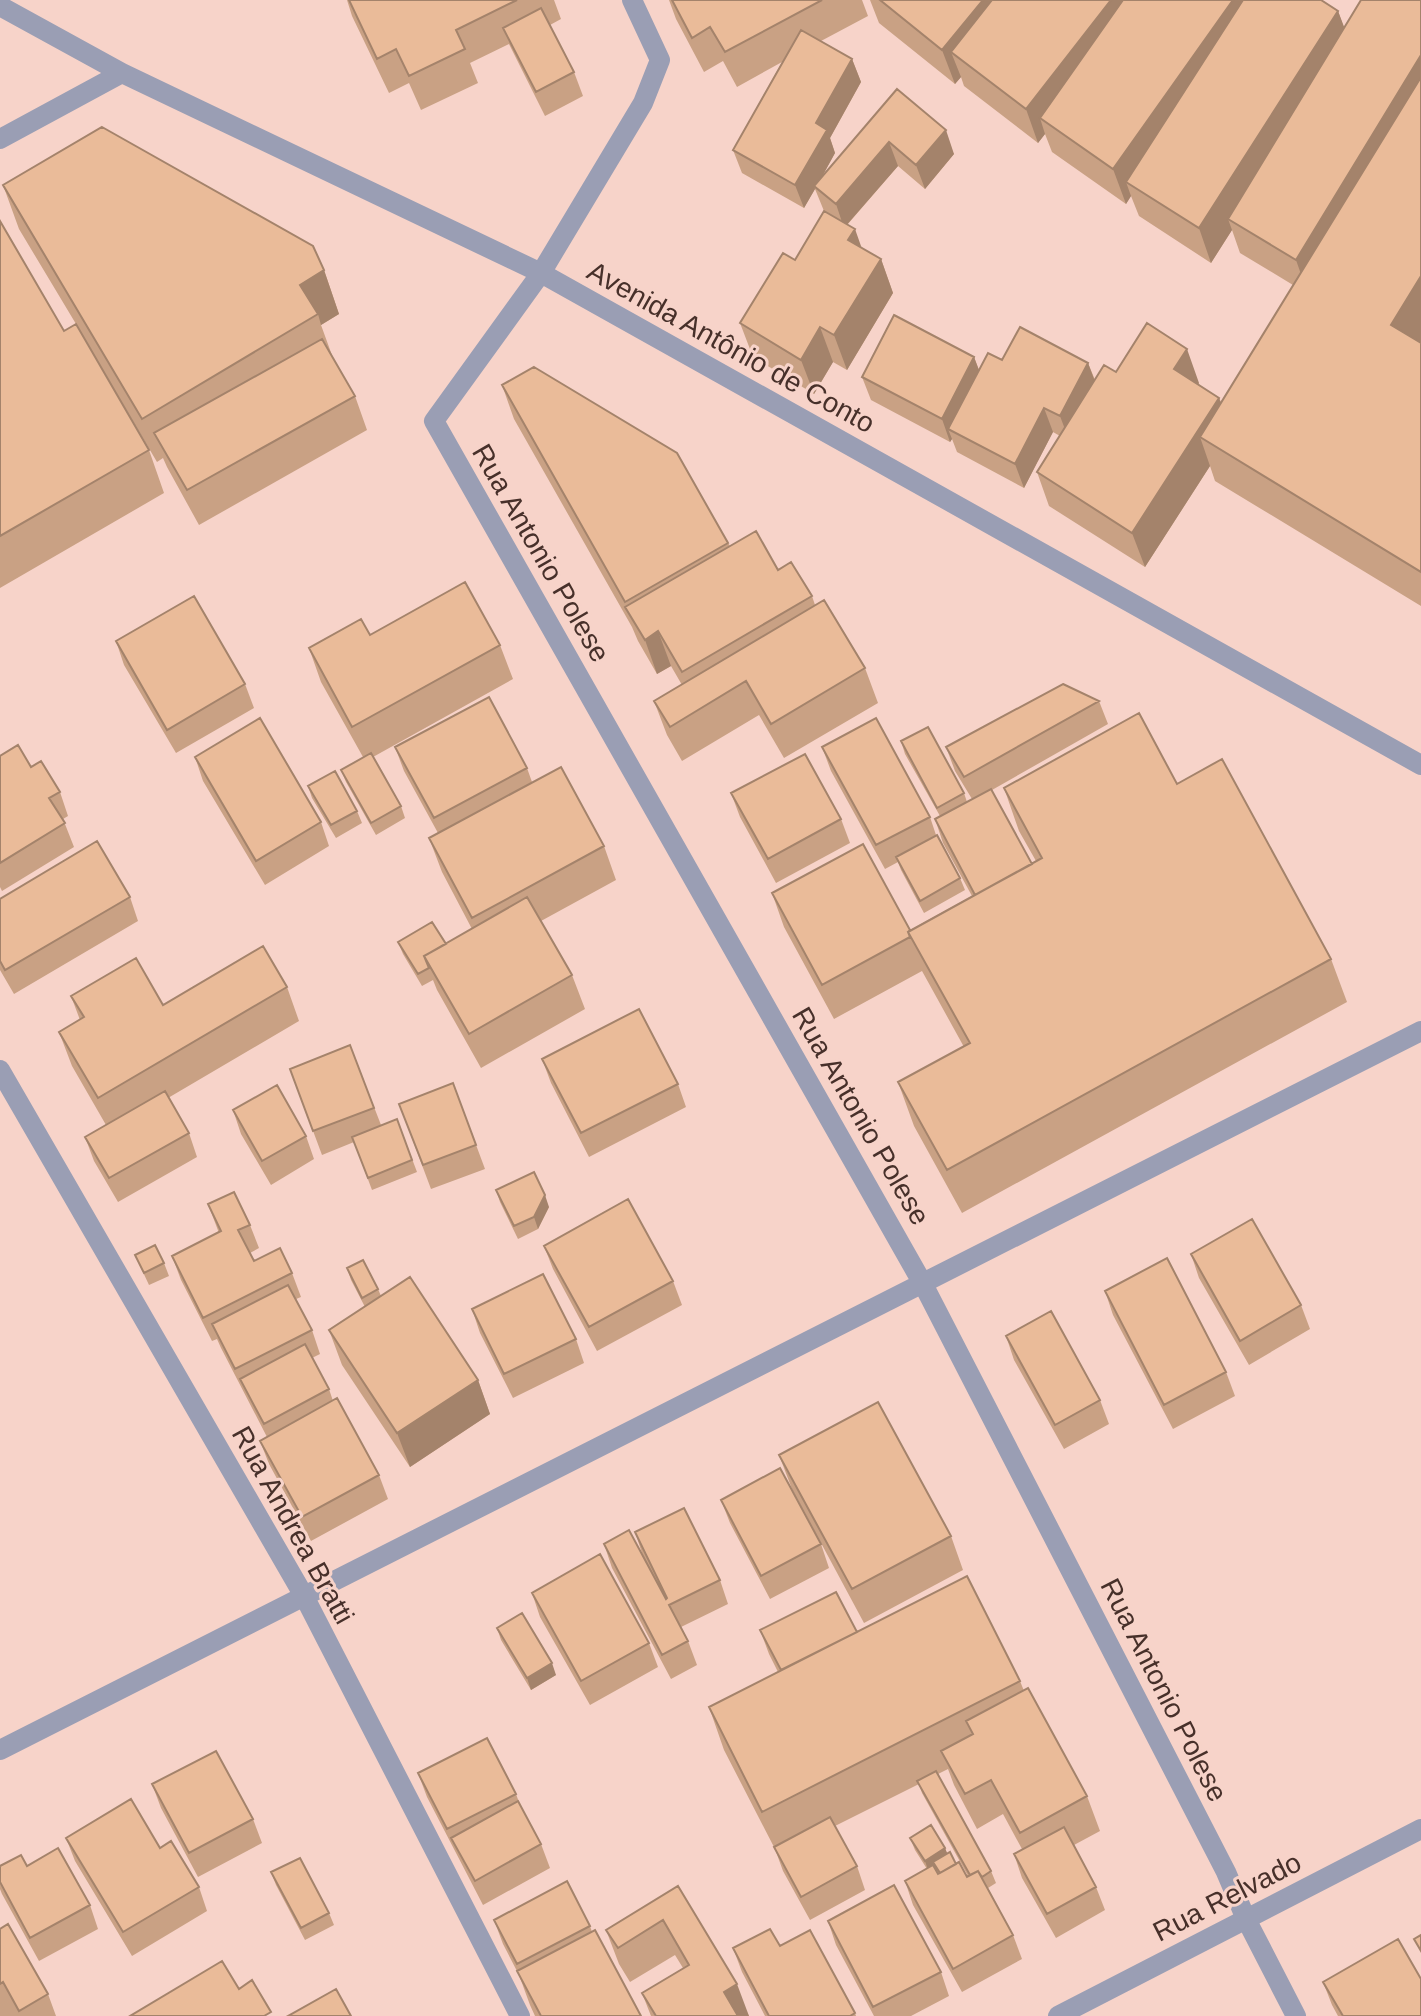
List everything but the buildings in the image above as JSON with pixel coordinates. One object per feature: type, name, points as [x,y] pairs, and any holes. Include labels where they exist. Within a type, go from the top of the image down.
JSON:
[{"type":"street","points":[[541,273],[643,103],[660,60],[632,0]]},
{"type":"street","name":"Avenida Antônio de Conto","points":[[0,6],[122,73],[541,273],[1421,765]]},
{"type":"street","points":[[0,139],[122,73]]},
{"type":"street","name":"Rua Antonio Polese","points":[[541,273],[434,421],[923,1284],[1226,1872],[1246,1919],[1296,2016]]},
{"type":"street","points":[[0,1750],[1421,1031]]},
{"type":"street","name":"Rua Andrea Bratti","points":[[0,1070],[304,1596],[520,2016]]},
{"type":"street","name":"Rua Relvado","points":[[1058,2016],[1421,1829]]}]
